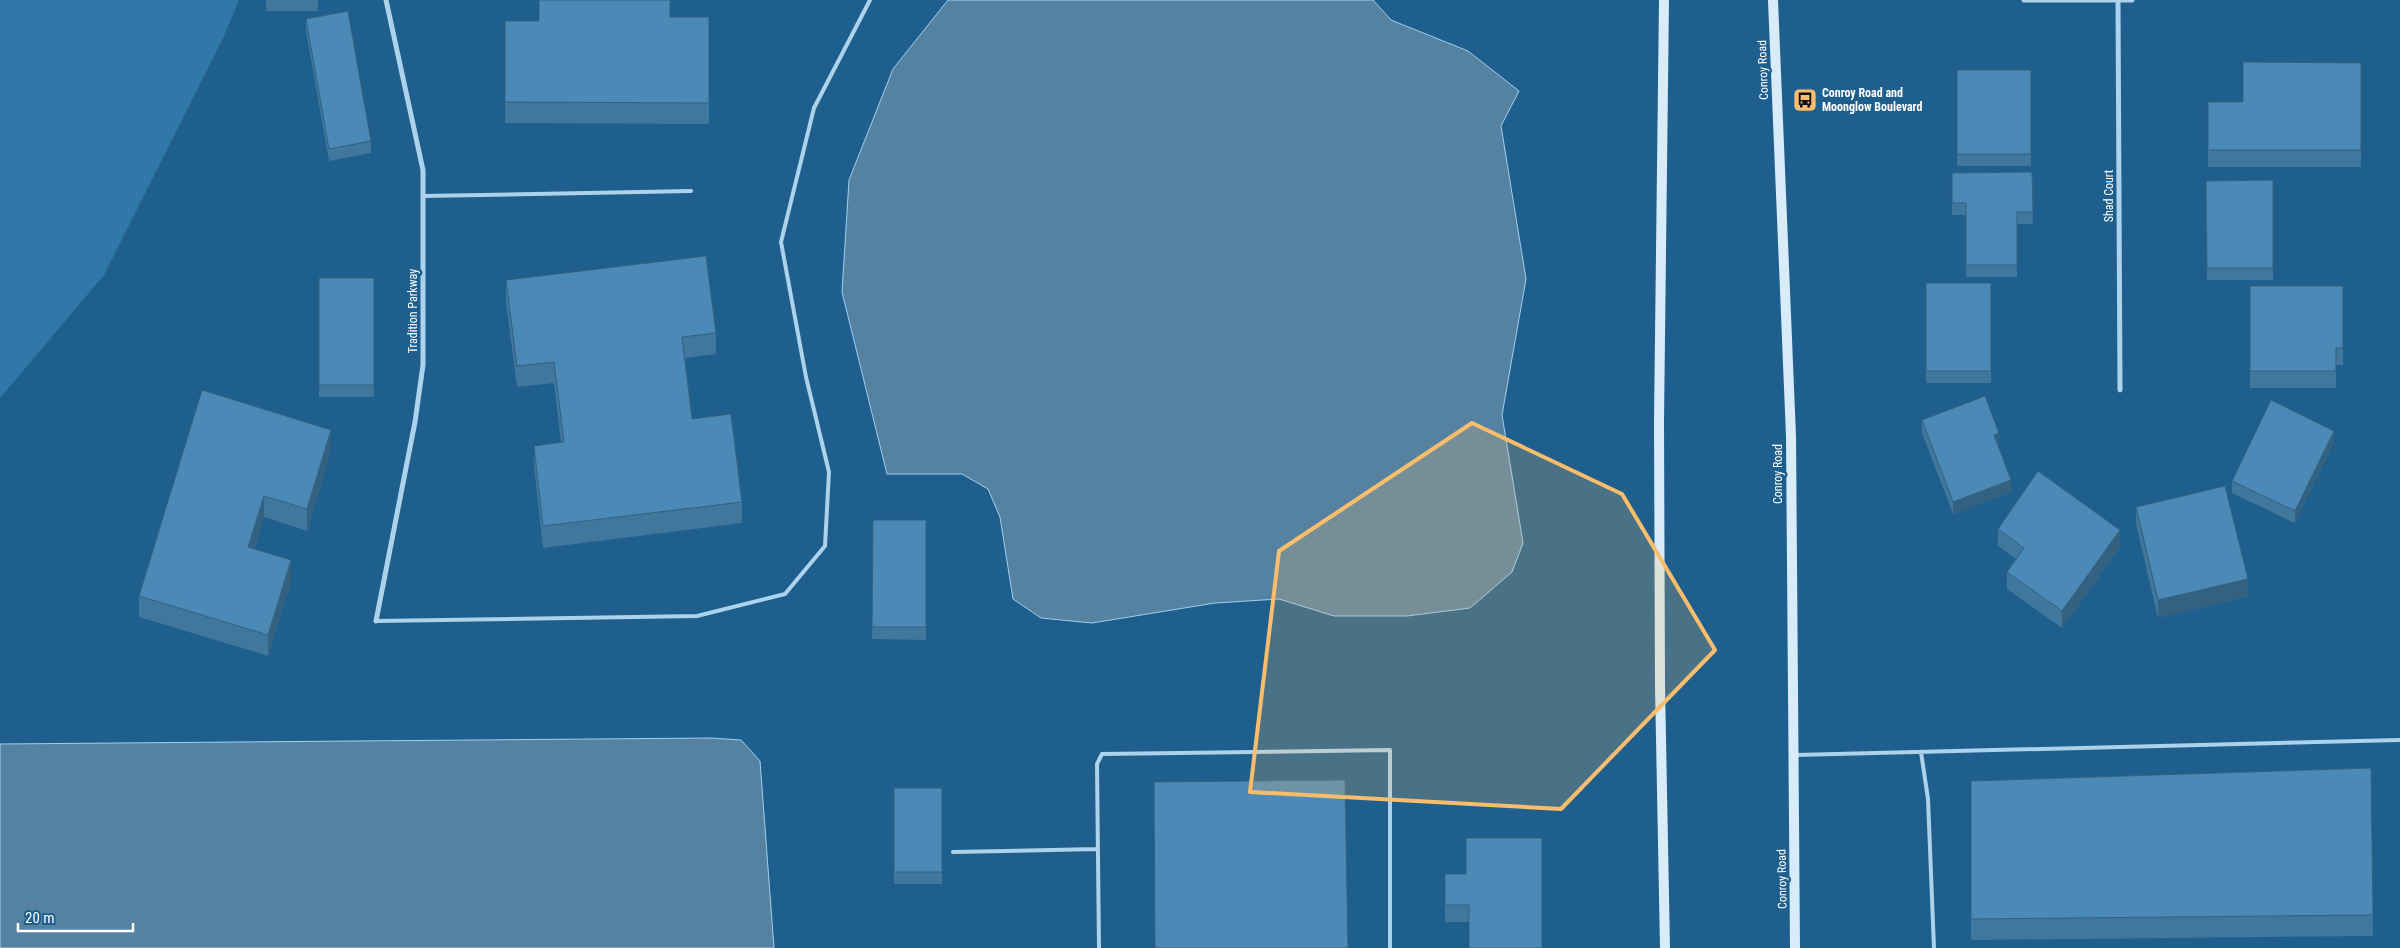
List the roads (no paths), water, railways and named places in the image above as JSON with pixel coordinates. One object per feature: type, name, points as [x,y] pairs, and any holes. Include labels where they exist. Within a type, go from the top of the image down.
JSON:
[{"type":"main road","points":[[1664,0],[1659,441],[1660,676],[1665,948]]},
{"type":"main road","name":"Conroy Road","points":[[1773,0],[1791,436],[1796,948]]},
{"type":"street","name":"Tradition Parkway","points":[[376,622],[415,422],[424,365],[424,170],[386,0]]},
{"type":"street","points":[[2024,0],[2118,2],[2132,0]]},
{"type":"street","name":"Shad Court","points":[[2118,2],[2120,390]]},
{"type":"lane","points":[[376,622],[697,616],[785,594],[825,546],[829,472],[806,377],[781,242],[814,108],[870,0]]},
{"type":"lane","points":[[424,196],[691,191]]},
{"type":"lane","points":[[1793,755],[2400,740]]},
{"type":"lane","points":[[1099,948],[1097,764],[1102,754],[1390,750],[1390,948]]},
{"type":"lane","points":[[1921,752],[1928,798],[1934,948]]},
{"type":"lane","points":[[953,852],[1098,849]]},
{"type":"place","name":"Conroy Road and Moonglow Boulevard","points":[[1805,100]]}]
